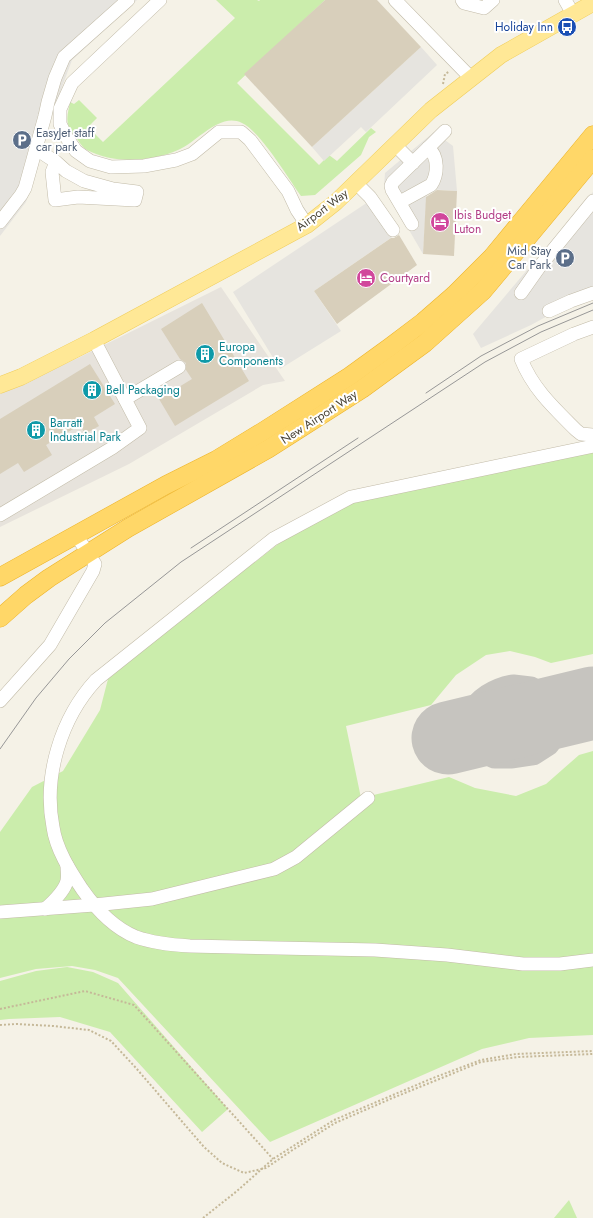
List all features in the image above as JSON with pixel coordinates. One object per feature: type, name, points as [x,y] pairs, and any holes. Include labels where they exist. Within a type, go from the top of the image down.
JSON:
[{"type":"highway","name":"New Airport Way","points":[[0,577],[216,460],[350,376],[423,322],[454,295],[492,257],[593,135]]},
{"type":"highway","name":"New Airport Way","points":[[0,618],[49,578],[128,528],[268,450],[362,389],[425,343],[483,291],[593,159]]},
{"type":"main road","name":"Airport Way","points":[[0,385],[21,377],[94,340],[307,225],[336,202],[431,110],[471,78],[501,55],[593,3]]},
{"type":"street","points":[[0,222],[25,188],[55,78],[64,57],[90,32],[128,0]]},
{"type":"street","points":[[160,0],[72,83],[60,109],[60,124],[67,138],[76,151],[90,161],[111,167],[138,166],[176,160],[192,154],[219,132],[241,132],[250,140],[288,191],[297,210],[307,225]]},
{"type":"street","points":[[395,0],[471,78]]},
{"type":"street","points":[[462,0],[464,3],[484,8],[493,0]]},
{"type":"street","points":[[565,0],[573,14]]},
{"type":"street","points":[[412,224],[391,186],[393,182],[445,131]]},
{"type":"street","points":[[395,145],[413,163]]},
{"type":"street","points":[[400,202],[434,182],[436,161],[433,152],[428,148]]},
{"type":"street","points":[[36,149],[56,162],[66,171],[84,181],[137,192],[135,200],[78,197],[55,200],[52,172],[56,162]]},
{"type":"street","points":[[356,183],[370,197],[393,230]]},
{"type":"street","points":[[521,293],[540,266],[593,201]]},
{"type":"street","points":[[549,311],[593,293]]},
{"type":"street","points":[[593,327],[574,334],[521,359],[532,382],[548,402],[581,434],[593,435]]},
{"type":"street","points":[[0,515],[112,448],[140,428],[94,340]]},
{"type":"street","points":[[125,399],[179,367]]},
{"type":"street","points":[[593,446],[351,497],[273,539],[96,680],[85,694],[64,730],[57,752],[52,779],[51,807],[53,827],[60,848],[77,882],[94,905],[112,922],[124,931],[148,941],[174,945],[375,950],[447,955],[530,964],[560,964],[593,960]]},
{"type":"street","points":[[0,701],[50,645],[93,571],[94,564],[76,535]]},
{"type":"street","points":[[0,912],[152,899],[274,868],[296,857],[368,798]]},
{"type":"street","points":[[45,909],[62,891],[67,880],[67,864]]},
{"type":"path","points":[[0,1009],[85,991],[134,1005],[273,1159]]},
{"type":"path","points":[[0,1025],[16,1024],[53,1026],[89,1030],[111,1041],[204,1147],[222,1163],[244,1173],[266,1168],[336,1123],[481,1062],[518,1057],[593,1053]]},
{"type":"path","points":[[203,1218],[237,1191],[273,1159],[334,1120],[433,1078],[481,1060],[516,1054],[593,1053]]},
{"type":"shaded area","name":"EasyJet staff car park","points":[[0,0],[137,0],[72,60],[52,114],[38,167],[26,202],[0,236]]},
{"type":"shaded area","points":[[421,47],[437,65],[366,132],[361,127],[324,161],[312,147]]},
{"type":"shaded area","points":[[434,132],[453,146],[457,191],[427,189],[423,254],[384,187],[385,173]]},
{"type":"shaded area","name":"Mid Stay Car Park","points":[[593,192],[593,295],[573,302],[531,325],[481,348],[473,334]]},
{"type":"shaded area","points":[[368,202],[398,233],[314,291],[341,331],[280,369],[233,292]]},
{"type":"shaded area","name":"Barratt Industrial Park","points":[[221,287],[285,381],[263,385],[129,464],[0,527],[0,394],[78,358]]},
{"type":"green space","points":[[216,0],[325,0],[237,83],[319,165],[329,155],[337,161],[371,128],[376,132],[369,137],[361,155],[315,195],[301,196],[274,156],[257,135],[242,123],[225,121],[209,129],[178,150],[156,157],[132,160],[108,158],[97,155],[84,148],[70,130],[67,119],[70,102],[74,104],[79,100],[97,118],[88,127],[103,142],[235,18]]},
{"type":"green space","points":[[593,450],[593,654],[551,663],[535,657],[510,651],[486,655],[456,675],[431,705],[346,726],[361,798],[449,777],[475,788],[516,796],[546,784],[579,755],[593,751],[593,1035],[529,1038],[482,1049],[270,1142],[118,978],[95,970],[72,966],[36,969],[0,978],[0,832],[32,787],[63,771],[100,710],[108,679],[154,640],[282,541],[359,500]]},
{"type":"green space","points":[[67,967],[93,972],[118,983],[228,1109],[202,1132],[110,1032],[60,1017],[0,1020],[0,981],[36,971]]},
{"type":"green space","points":[[569,1200],[577,1218],[554,1218]]},
{"type":"building","points":[[325,0],[377,0],[421,47],[312,147],[244,74]]},
{"type":"building","name":"Ibis Budget Luton","points":[[437,190],[457,191],[454,256],[423,254],[426,197]]},
{"type":"building","name":"Courtyard","points":[[399,235],[417,265],[337,324],[314,291],[391,238]]},
{"type":"building","name":"Europa Components","points":[[202,303],[249,381],[175,426],[159,399],[192,379],[186,370],[186,363],[180,359],[161,329]]},
{"type":"building","name":"Barratt Industrial Park","points":[[90,364],[115,404],[94,417],[99,426],[85,434],[80,425],[46,445],[52,455],[24,472],[18,463],[0,474],[0,419]]},
{"type":"taxiway","points":[[513,689],[530,691],[550,702],[557,712],[556,728],[546,742],[532,751],[512,754],[495,754],[475,744],[468,733],[470,723],[475,712],[484,702],[501,692],[513,689]]},
{"type":"runway","points":[[448,738],[593,703]]},
{"type":"tram line","points":[[426,393],[481,356],[538,326],[593,303]]},
{"type":"tram line","points":[[0,749],[36,698],[69,659],[105,623],[181,562],[485,362],[541,332],[593,310]]},
{"type":"tram line","points":[[191,548],[358,438]]},
{"type":"place","name":"Holiday Inn","points":[[567,27]]},
{"type":"place","name":"EasyJet staff car park","points":[[22,140]]},
{"type":"place","name":"Ibis Budget Luton","points":[[440,222]]},
{"type":"place","name":"Mid Stay Car Park","points":[[565,258]]},
{"type":"place","name":"Courtyard","points":[[366,278]]},
{"type":"place","name":"Europa Components","points":[[205,354]]},
{"type":"place","name":"Bell Packaging","points":[[92,390]]},
{"type":"place","name":"Barratt Industrial Park","points":[[36,430]]}]
